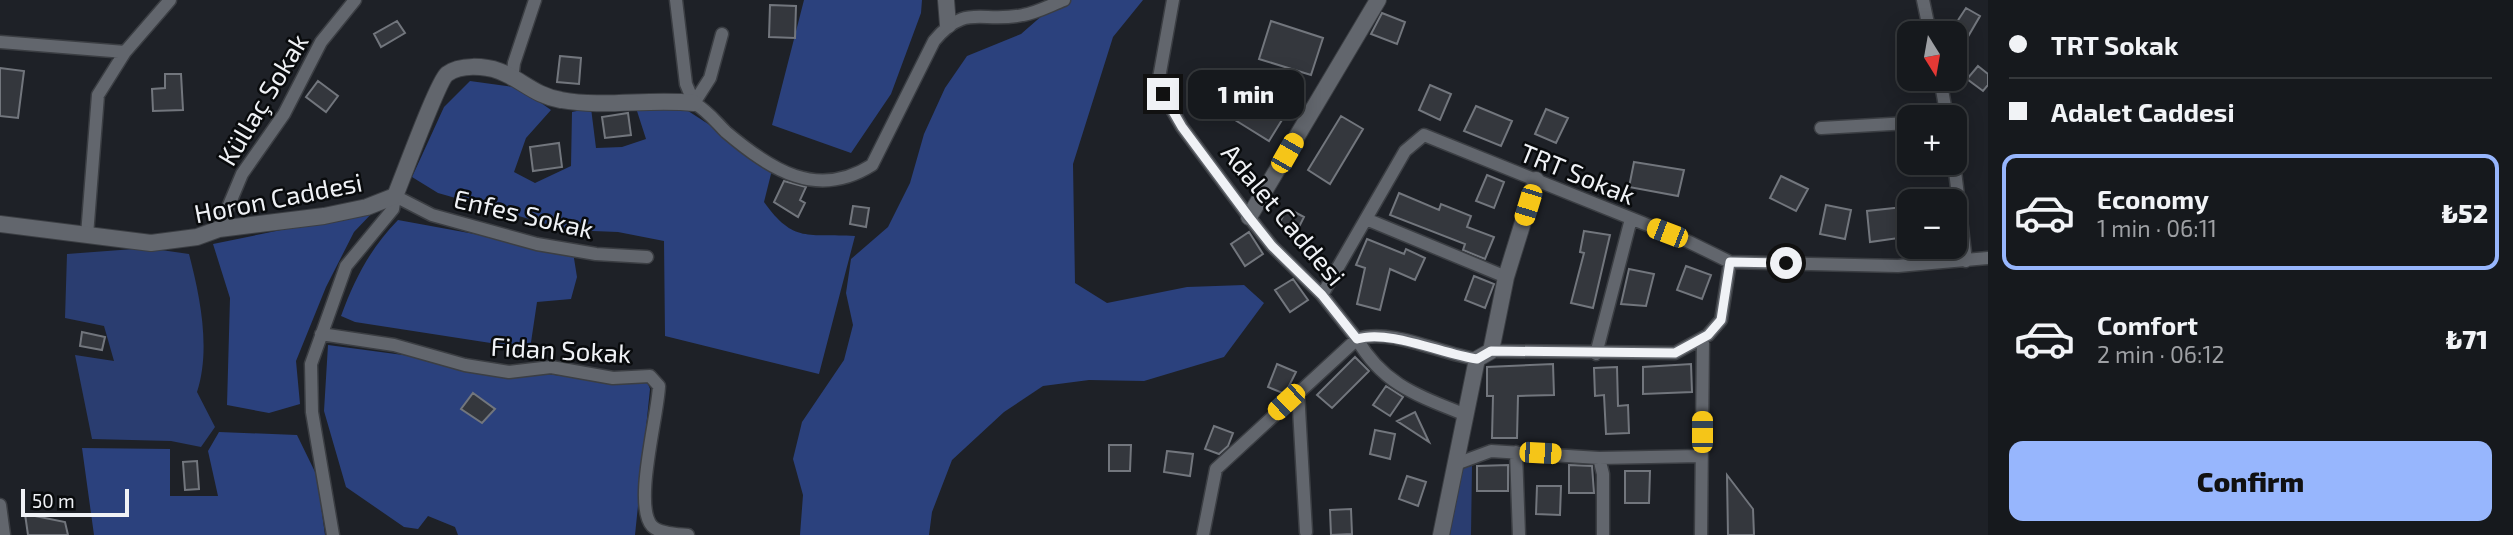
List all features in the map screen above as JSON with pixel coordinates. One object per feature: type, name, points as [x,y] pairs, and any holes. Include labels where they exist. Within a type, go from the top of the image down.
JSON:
[{"type":"street","points":[[87,236],[98,95],[125,52],[170,0]]},
{"type":"street","name":"Küllaç Sokak","points":[[219,229],[242,174],[284,114],[321,42],[355,0]]},
{"type":"street","points":[[512,79],[514,63],[536,0]]},
{"type":"street","points":[[676,0],[686,85],[694,103],[706,110],[724,130],[747,148],[784,172],[810,182],[830,182],[856,175],[872,165],[934,41],[948,25],[960,17],[1023,15],[1038,5],[1064,0]]},
{"type":"street","points":[[946,0],[948,25]]},
{"type":"street","name":"Adalet Caddesi","points":[[1173,0],[1159,78],[1163,94],[1182,127],[1272,246],[1322,295],[1357,339],[1370,361],[1387,378],[1413,394],[1466,415]]},
{"type":"street","points":[[1249,217],[1378,0]]},
{"type":"street","points":[[1923,0],[1927,21]]},
{"type":"street","points":[[694,103],[710,78],[722,34]]},
{"type":"street","points":[[0,41],[125,52]]},
{"type":"street","name":"Horon Caddesi","points":[[0,225],[151,243],[175,242],[219,229],[324,216],[367,206],[395,196],[426,123],[436,89],[447,74],[479,66],[500,71],[541,96],[563,101],[668,100],[694,103]]},
{"type":"street","points":[[1821,128],[1897,124]]},
{"type":"street","name":"TRT Sokak","points":[[1322,295],[1405,151],[1424,135],[1730,262],[1898,266],[1988,258]]},
{"type":"street","points":[[1955,175],[1966,261]]},
{"type":"street","points":[[1441,535],[1466,415],[1536,180]]},
{"type":"street","points":[[333,535],[313,412],[311,364],[346,266],[393,209],[395,196]]},
{"type":"street","name":"Enfes Sokak","points":[[395,196],[432,215],[537,244],[596,254],[647,257]]},
{"type":"street","points":[[1367,219],[1506,277]]},
{"type":"street","points":[[1596,354],[1631,219]]},
{"type":"street","points":[[1203,535],[1216,469],[1357,339],[1367,336],[1484,355],[1675,353],[1703,339],[1721,320],[1730,262]]},
{"type":"street","name":"Fidan Sokak","points":[[321,334],[394,345],[465,365],[509,372],[551,368],[613,378],[650,376],[659,386],[659,399],[644,493],[646,513],[652,526],[662,531],[688,535]]},
{"type":"street","points":[[1700,535],[1703,339]]},
{"type":"street","points":[[1298,391],[1306,532]]},
{"type":"street","points":[[1456,464],[1491,452],[1599,458],[1701,456]]},
{"type":"street","points":[[1516,452],[1519,535]]},
{"type":"street","points":[[1599,458],[1604,474],[1603,535]]},
{"type":"street","points":[[0,505],[2,531]]},
{"type":"shaded area","points":[[804,0],[922,0],[921,13],[891,94],[851,153],[772,125]]},
{"type":"shaded area","points":[[1060,0],[1143,0],[1113,37],[1073,164],[1075,283],[1107,303],[1187,287],[1244,285],[1264,303],[1224,357],[1144,381],[1089,380],[1043,386],[1004,412],[952,460],[932,512],[929,535],[800,535],[803,495],[793,459],[802,422],[844,360],[853,325],[846,293],[851,259],[888,227],[910,183],[924,134],[945,88],[967,56],[1021,34]]},
{"type":"shaded area","points":[[470,81],[520,88],[551,110],[526,138],[514,172],[535,183],[571,166],[572,112],[591,108],[596,148],[622,147],[646,139],[637,111],[682,107],[773,166],[764,202],[784,225],[803,234],[855,236],[819,374],[665,336],[664,241],[618,232],[568,230],[438,193],[412,177],[444,107]]},
{"type":"shaded area","points":[[374,211],[354,232],[326,287],[296,361],[300,404],[269,413],[227,405],[230,298],[213,244]]},
{"type":"shaded area","points":[[398,220],[573,252],[577,277],[571,299],[537,302],[530,349],[355,322],[341,316],[364,265]]},
{"type":"shaded area","points":[[147,248],[189,254],[197,287],[204,341],[197,392],[215,427],[201,447],[171,441],[92,439],[75,355],[114,361],[104,326],[65,318],[67,254]]},
{"type":"shaded area","points":[[328,345],[592,380],[645,376],[650,389],[635,535],[458,535],[455,527],[428,516],[418,529],[404,527],[346,487],[324,411]]},
{"type":"shaded area","points":[[219,432],[297,435],[317,476],[325,535],[94,535],[82,448],[170,449],[170,496],[218,496],[208,451]]},
{"type":"shaded area","points":[[1472,466],[1471,535],[1450,535],[1460,468]]},
{"type":"building","points":[[770,5],[796,6],[795,38],[769,37]]},
{"type":"building","points":[[1966,8],[1980,16],[1967,38],[1967,21],[1958,21]]},
{"type":"building","points":[[1382,13],[1405,22],[1397,44],[1371,34]]},
{"type":"building","points":[[397,21],[405,33],[381,47],[374,34]]},
{"type":"building","points":[[1271,21],[1323,38],[1311,75],[1259,59]]},
{"type":"building","points":[[560,56],[581,58],[579,84],[557,82]]},
{"type":"building","points":[[1978,66],[1988,74],[1988,85],[1983,91],[1967,79]]},
{"type":"building","points":[[0,68],[24,71],[18,118],[0,116]]},
{"type":"building","points":[[165,74],[181,74],[183,110],[153,111],[152,89],[165,88]]},
{"type":"building","points":[[1264,74],[1298,94],[1269,141],[1235,120]]},
{"type":"building","points":[[318,81],[338,96],[326,112],[306,97]]},
{"type":"building","points":[[1430,85],[1451,94],[1440,120],[1419,110]]},
{"type":"building","points":[[1476,106],[1512,121],[1501,146],[1464,131]]},
{"type":"building","points":[[1546,109],[1568,118],[1556,143],[1535,134]]},
{"type":"building","points":[[628,113],[631,135],[605,138],[602,117]]},
{"type":"building","points":[[1341,116],[1363,129],[1330,184],[1308,170]]},
{"type":"building","points":[[559,143],[562,167],[533,171],[530,147]]},
{"type":"building","points":[[1634,162],[1684,170],[1678,196],[1629,187]]},
{"type":"building","points":[[1487,175],[1504,182],[1494,208],[1476,201]]},
{"type":"building","points":[[1781,176],[1808,189],[1796,211],[1770,198]]},
{"type":"building","points":[[784,181],[806,187],[800,200],[805,203],[798,217],[774,202]]},
{"type":"building","points":[[1399,193],[1439,210],[1441,204],[1471,216],[1467,227],[1494,237],[1485,259],[1463,250],[1465,244],[1390,215]]},
{"type":"building","points":[[1826,205],[1851,210],[1845,239],[1820,234]]},
{"type":"building","points":[[853,206],[869,208],[866,227],[850,224]]},
{"type":"building","points":[[1287,208],[1304,217],[1296,233],[1279,224]]},
{"type":"building","points":[[1897,208],[1897,238],[1870,242],[1867,211]]},
{"type":"building","points":[[1584,231],[1610,235],[1593,308],[1571,303],[1584,253],[1580,252]]},
{"type":"building","points":[[1249,232],[1263,254],[1245,266],[1231,244]]},
{"type":"building","points":[[1367,239],[1404,254],[1406,249],[1425,258],[1415,280],[1390,269],[1380,310],[1357,304],[1365,268],[1356,265]]},
{"type":"building","points":[[1686,266],[1711,275],[1702,299],[1677,290]]},
{"type":"building","points":[[1629,269],[1654,274],[1646,306],[1621,304]]},
{"type":"building","points":[[1474,276],[1494,284],[1485,308],[1465,300]]},
{"type":"building","points":[[1293,279],[1308,300],[1290,312],[1275,290]]},
{"type":"building","points":[[82,332],[105,337],[102,350],[80,346]]},
{"type":"building","points":[[1355,357],[1369,371],[1332,408],[1317,395]]},
{"type":"building","points":[[1277,364],[1296,372],[1285,394],[1268,387]]},
{"type":"building","points":[[1553,364],[1554,395],[1518,396],[1517,438],[1492,438],[1493,396],[1487,396],[1487,367]]},
{"type":"building","points":[[1691,364],[1692,392],[1643,394],[1643,367]]},
{"type":"building","points":[[1617,367],[1618,406],[1628,405],[1629,433],[1606,434],[1604,395],[1595,396],[1594,368]]},
{"type":"building","points":[[1386,386],[1403,397],[1390,416],[1373,405]]},
{"type":"building","points":[[473,393],[495,409],[482,423],[461,409]]},
{"type":"building","points":[[1415,412],[1429,442],[1397,421]]},
{"type":"building","points":[[1214,426],[1233,433],[1228,446],[1219,454],[1205,449]]},
{"type":"building","points":[[1375,430],[1395,434],[1390,459],[1370,454]]},
{"type":"building","points":[[1109,445],[1131,445],[1130,471],[1109,471]]},
{"type":"building","points":[[1167,451],[1193,454],[1190,476],[1164,472]]},
{"type":"building","points":[[197,461],[199,489],[185,490],[183,462]]},
{"type":"building","points":[[1508,465],[1508,491],[1477,491],[1477,466]]},
{"type":"building","points":[[1569,465],[1592,466],[1594,493],[1569,493]]},
{"type":"building","points":[[1625,471],[1650,471],[1649,503],[1625,503]]},
{"type":"building","points":[[1727,475],[1753,509],[1754,535],[1728,535]]},
{"type":"building","points":[[1407,476],[1426,482],[1418,506],[1399,499]]},
{"type":"building","points":[[1537,486],[1561,486],[1560,515],[1536,514]]},
{"type":"building","points":[[1351,509],[1352,534],[1331,535],[1330,510]]},
{"type":"building","points":[[25,514],[65,522],[68,535],[28,535]]},
{"type":"route","points":[[1163,94],[1182,127],[1249,217],[1272,246],[1322,295],[1357,339],[1367,336],[1398,340],[1455,356],[1477,359],[1491,351],[1675,353],[1708,335],[1721,320],[1730,262],[1786,263]]}]
